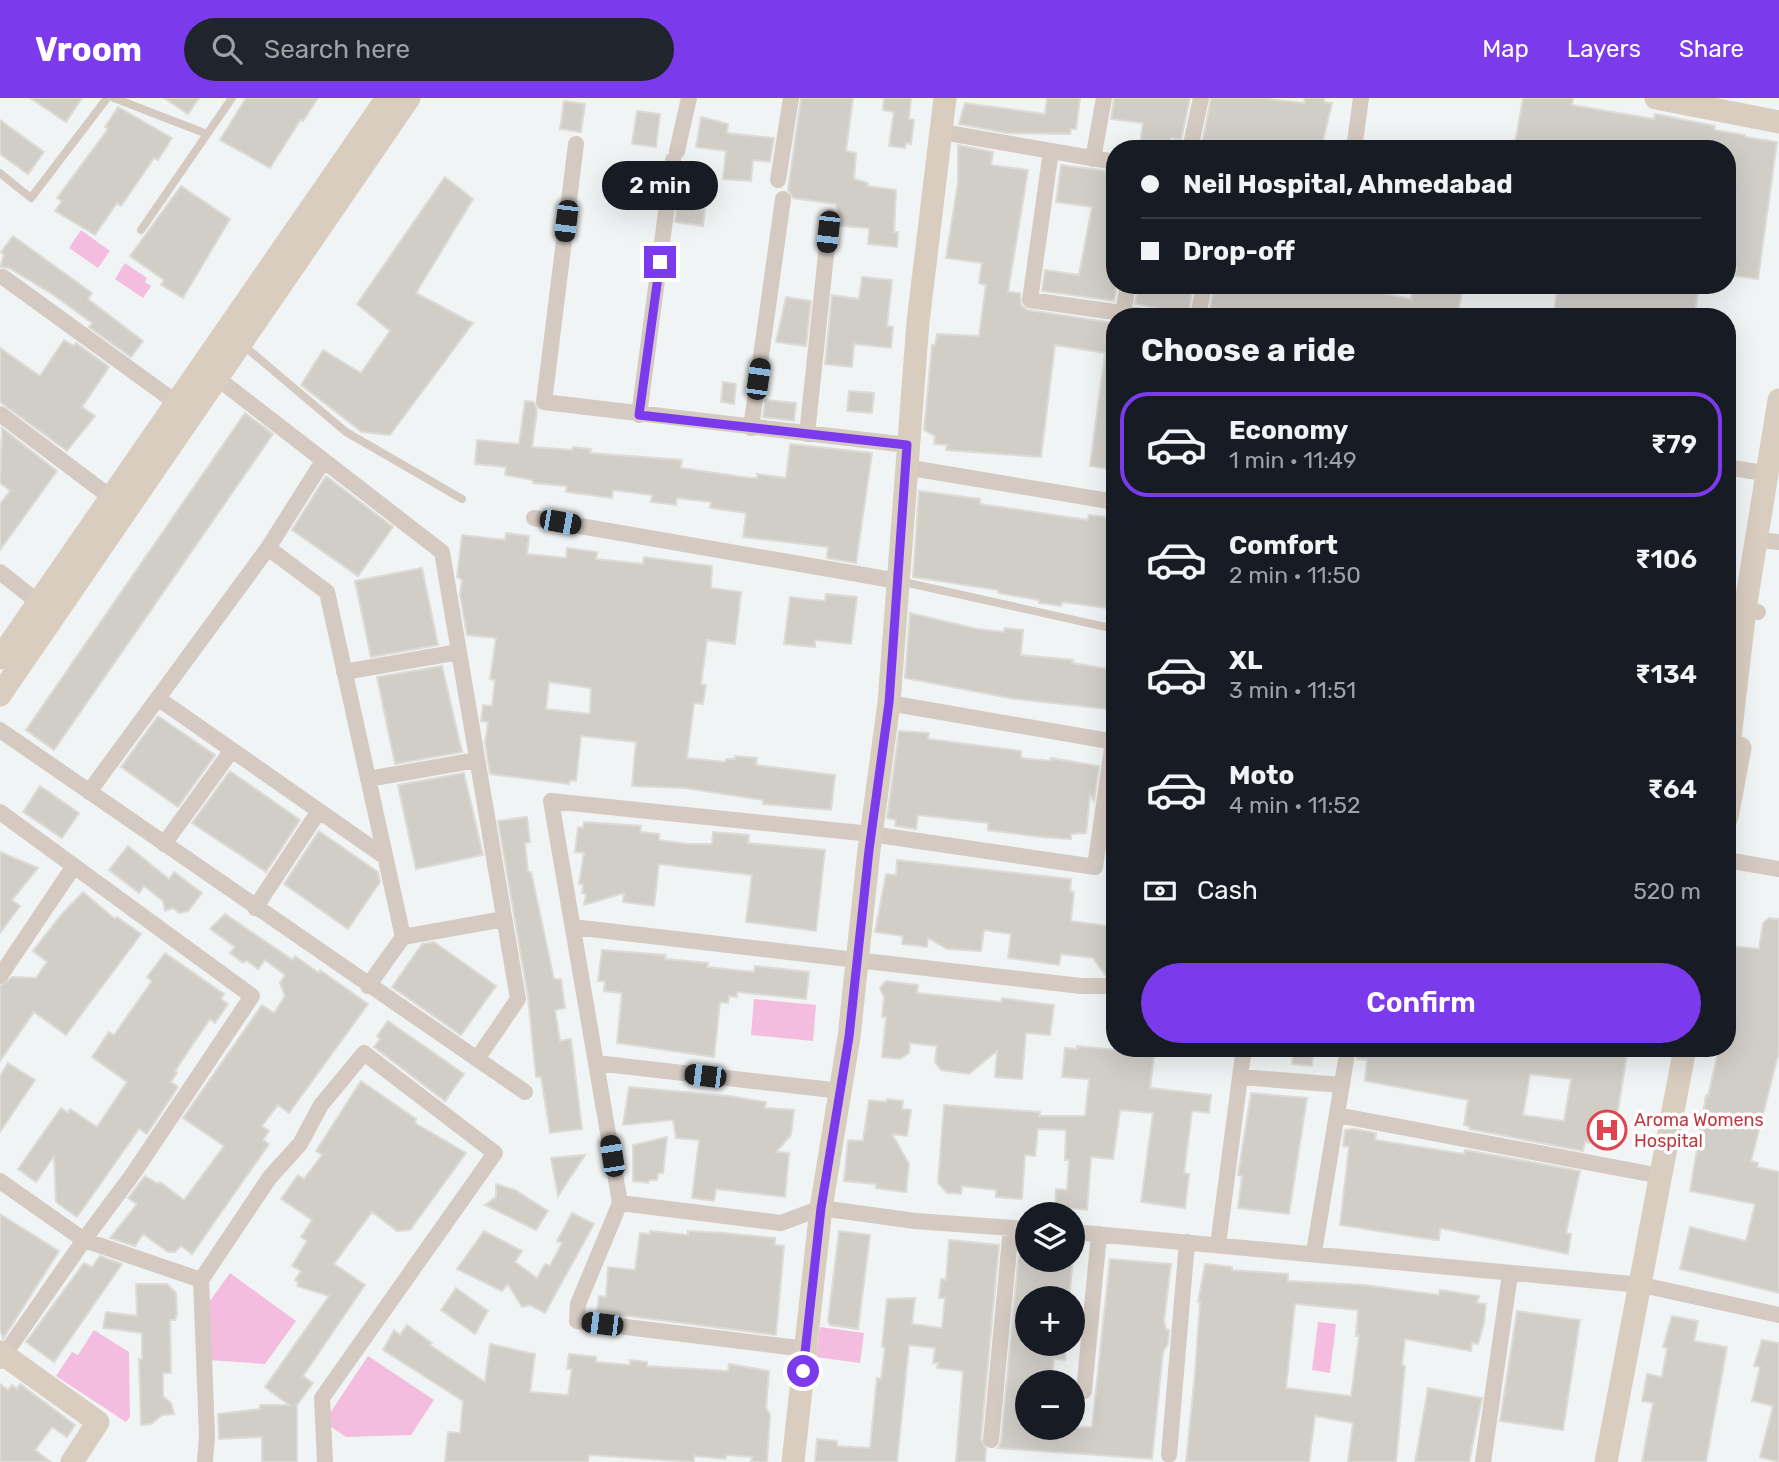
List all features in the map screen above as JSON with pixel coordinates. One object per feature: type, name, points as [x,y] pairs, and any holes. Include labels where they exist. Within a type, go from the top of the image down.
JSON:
[{"type":"street","points":[[0,658],[174,401],[387,98]]},
{"type":"street","points":[[0,695],[409,98]]},
{"type":"street","points":[[639,415],[675,155],[689,98]]},
{"type":"street","points":[[778,180],[791,98]]},
{"type":"street","points":[[793,1462],[821,1208],[841,1091],[889,703],[918,322],[945,98]]},
{"type":"street","points":[[1093,159],[1104,98]]},
{"type":"street","points":[[1192,140],[1201,98]]},
{"type":"street","points":[[1355,140],[1361,98]]},
{"type":"street","points":[[1656,98],[1779,122]]},
{"type":"street","points":[[942,132],[1106,161]]},
{"type":"street","points":[[576,144],[544,402],[807,434],[1106,500]]},
{"type":"street","points":[[1051,151],[1030,300],[1106,311]]},
{"type":"street","points":[[751,428],[783,199]]},
{"type":"street","points":[[807,434],[830,217]]},
{"type":"street","points":[[3,277],[174,401]]},
{"type":"street","points":[[217,378],[442,552],[518,999],[477,1059]]},
{"type":"street","points":[[1736,768],[1742,736],[1744,609],[1774,541],[1774,472],[1779,400]]},
{"type":"street","points":[[0,414],[109,496]]},
{"type":"street","points":[[89,792],[268,548],[323,461]]},
{"type":"street","points":[[1736,468],[1774,472]]},
{"type":"street","points":[[1736,681],[1744,609],[1774,472]]},
{"type":"street","points":[[534,518],[898,581]]},
{"type":"street","points":[[268,548],[327,592],[403,937]]},
{"type":"street","points":[[0,572],[38,602]]},
{"type":"street","points":[[344,672],[459,652]]},
{"type":"street","points":[[159,699],[385,857]]},
{"type":"street","points":[[889,703],[1106,740]]},
{"type":"street","points":[[0,730],[525,1092]]},
{"type":"street","points":[[164,844],[232,750]]},
{"type":"street","points":[[368,779],[477,760]]},
{"type":"street","points":[[806,1349],[577,1321],[578,1304],[620,1203],[551,801],[871,834],[1095,867],[1106,794]]},
{"type":"street","points":[[255,908],[319,811]]},
{"type":"street","points":[[0,812],[252,996],[135,1171],[1,1356],[98,1422],[72,1462]]},
{"type":"street","points":[[1736,862],[1779,869]]},
{"type":"street","points":[[0,976],[74,866]]},
{"type":"street","points":[[368,986],[403,937],[504,919]]},
{"type":"street","points":[[573,927],[1081,986],[1106,986]]},
{"type":"street","points":[[205,1462],[207,1436],[201,1280],[270,1177],[300,1143],[321,1105],[364,1053],[495,1153],[322,1398],[325,1462]]},
{"type":"street","points":[[1218,1245],[1243,1057]]},
{"type":"street","points":[[1314,1252],[1347,1057]]},
{"type":"street","points":[[1606,1462],[1636,1285],[1650,1174],[1672,1057]]},
{"type":"street","points":[[1596,1462],[1683,1057]]},
{"type":"street","points":[[596,1063],[841,1091]]},
{"type":"street","points":[[1240,1077],[1342,1085]]},
{"type":"street","points":[[1337,1115],[1650,1174]]},
{"type":"street","points":[[0,1181],[84,1240],[201,1280]]},
{"type":"street","points":[[620,1203],[781,1223],[821,1208],[915,1221],[1015,1228]]},
{"type":"street","points":[[1085,1233],[1314,1252],[1636,1285],[1779,1315]]},
{"type":"street","points":[[1085,1381],[1099,1234]]},
{"type":"street","points":[[1169,1455],[1187,1242]]},
{"type":"street","points":[[991,1440],[1015,1258]]},
{"type":"street","points":[[1483,1462],[1510,1274]]},
{"type":"lane","points":[[0,173],[31,198],[107,98]]},
{"type":"lane","points":[[114,98],[206,134]]},
{"type":"lane","points":[[141,230],[232,98]]},
{"type":"lane","points":[[241,343],[346,432],[462,499]]},
{"type":"lane","points":[[898,581],[1106,627]]},
{"type":"shaded area","points":[[81,230],[110,251],[98,268],[69,248]]},
{"type":"shaded area","points":[[125,263],[147,278],[145,282],[151,286],[143,298],[115,279]]},
{"type":"shaded area","points":[[754,999],[816,1005],[813,1041],[751,1035]]},
{"type":"shaded area","points":[[230,1273],[296,1321],[265,1364],[209,1360],[210,1301]]},
{"type":"shaded area","points":[[1318,1322],[1336,1324],[1330,1373],[1312,1370]]},
{"type":"shaded area","points":[[820,1327],[864,1333],[860,1363],[816,1357]]},
{"type":"shaded area","points":[[94,1330],[129,1352],[130,1417],[126,1422],[56,1376],[72,1352],[78,1355]]},
{"type":"shaded area","points":[[368,1356],[434,1400],[411,1435],[346,1437],[324,1422]]},
{"type":"building","points":[[30,98],[82,98],[66,122]]},
{"type":"building","points":[[164,98],[199,98],[188,114]]},
{"type":"building","points":[[246,98],[318,98],[303,121],[301,119],[270,168],[220,140]]},
{"type":"building","points":[[801,98],[853,98],[846,151],[856,153],[854,179],[868,183],[867,186],[896,190],[894,232],[898,232],[897,247],[868,244],[869,228],[840,226],[836,204],[793,198],[788,190]]},
{"type":"building","points":[[884,98],[911,98],[909,119],[914,120],[911,144],[906,143],[905,148],[889,146],[894,112],[883,110]]},
{"type":"building","points":[[1047,98],[1080,98],[1076,129],[1071,129],[1070,134],[1007,133],[959,124],[965,103],[1045,114]]},
{"type":"building","points":[[1114,98],[1190,98],[1181,140],[1140,140],[1143,123],[1111,119]]},
{"type":"building","points":[[1211,98],[1260,98],[1304,103],[1305,98],[1324,98],[1324,102],[1332,103],[1323,140],[1203,140]]},
{"type":"building","points":[[1523,98],[1573,98],[1572,105],[1654,119],[1655,114],[1715,126],[1714,130],[1777,142],[1758,279],[1736,276],[1736,140],[1516,140]]},
{"type":"building","points":[[564,101],[585,104],[581,132],[560,129]]},
{"type":"building","points":[[118,107],[172,138],[158,160],[154,158],[121,206],[117,203],[95,235],[55,211],[62,201],[57,198],[108,129],[105,127]]},
{"type":"building","points":[[637,111],[660,114],[656,147],[632,144]]},
{"type":"building","points":[[701,117],[728,124],[727,133],[774,138],[770,162],[753,160],[751,181],[723,179],[726,151],[696,147]]},
{"type":"building","points":[[0,120],[44,152],[28,174],[0,154]]},
{"type":"building","points":[[958,145],[993,152],[991,165],[1028,170],[1008,292],[1020,293],[1021,305],[1028,310],[1106,322],[1106,469],[1090,466],[1105,353],[1055,345],[1041,457],[946,450],[947,445],[934,444],[935,436],[924,430],[932,345],[935,345],[937,334],[979,336],[986,285],[979,283],[982,263],[946,258],[958,182]]},
{"type":"building","points":[[1061,165],[1106,171],[1106,294],[1115,294],[1114,301],[1042,291],[1045,270],[1079,275],[1092,207],[1056,202]]},
{"type":"building","points":[[445,177],[473,199],[416,293],[473,323],[390,435],[362,432],[301,385],[323,350],[361,373],[390,331],[357,304]]},
{"type":"building","points":[[181,186],[230,219],[183,298],[161,285],[164,280],[130,256]]},
{"type":"building","points":[[677,206],[705,209],[703,226],[675,222]]},
{"type":"building","points":[[13,236],[92,293],[88,299],[143,341],[131,357],[89,327],[92,323],[52,294],[9,268],[0,267],[4,255],[1,252]]},
{"type":"building","points":[[862,277],[892,280],[887,326],[893,327],[891,348],[854,344],[852,367],[825,364],[832,295],[859,299]]},
{"type":"building","points":[[1137,294],[1192,294],[1189,308],[1156,308],[1135,304]]},
{"type":"building","points":[[1213,294],[1386,294],[1411,299],[1412,294],[1462,294],[1459,308],[1210,308]]},
{"type":"building","points":[[1557,294],[1698,294],[1696,308],[1554,308]]},
{"type":"building","points":[[786,297],[811,301],[806,346],[776,342]]},
{"type":"building","points":[[64,340],[74,346],[76,343],[109,367],[82,407],[95,416],[67,451],[0,402],[0,348],[40,376]]},
{"type":"building","points":[[723,382],[736,384],[734,404],[721,402]]},
{"type":"building","points":[[849,391],[874,393],[872,413],[847,411]]},
{"type":"building","points":[[765,400],[796,403],[794,421],[763,417]]},
{"type":"building","points":[[525,401],[534,402],[537,410],[532,447],[572,450],[573,447],[591,449],[590,453],[682,460],[681,468],[750,478],[757,478],[757,474],[786,478],[790,444],[872,453],[856,563],[827,558],[828,547],[743,537],[746,513],[710,508],[711,502],[677,498],[676,505],[651,502],[652,495],[613,490],[612,498],[566,492],[567,486],[533,483],[533,480],[505,475],[506,467],[475,464],[477,440],[519,444]]},
{"type":"building","points":[[245,413],[273,434],[54,750],[26,730]]},
{"type":"building","points":[[2,428],[57,471],[0,550],[0,504],[10,491],[0,483]]},
{"type":"building","points":[[326,476],[393,527],[358,576],[292,530]]},
{"type":"building","points":[[919,491],[980,499],[980,504],[1088,520],[1089,515],[1106,517],[1106,608],[1062,602],[1061,606],[1039,603],[1039,600],[998,593],[998,590],[913,577]]},
{"type":"building","points":[[506,533],[529,536],[527,554],[566,558],[567,548],[597,552],[596,559],[643,564],[644,557],[712,566],[711,588],[741,592],[735,644],[707,640],[701,684],[706,685],[703,704],[694,703],[687,758],[725,762],[726,759],[735,759],[735,756],[757,758],[756,765],[835,775],[831,810],[763,804],[763,800],[685,788],[632,786],[636,742],[581,736],[576,781],[570,780],[569,784],[490,774],[485,743],[488,722],[481,721],[483,705],[492,706],[495,680],[490,679],[496,638],[467,635],[460,595],[462,580],[457,577],[462,535],[505,540]],"holes":[[[549,682],[591,688],[590,714],[546,709]]]},
{"type":"building","points":[[422,568],[438,645],[371,657],[355,581]]},
{"type":"building","points":[[826,594],[857,597],[851,644],[815,640],[815,647],[784,644],[790,597],[825,601]]},
{"type":"building","points":[[910,613],[977,629],[1004,632],[1005,628],[1023,630],[1021,655],[1073,660],[1072,663],[1106,669],[1106,709],[1015,699],[905,678]]},
{"type":"building","points":[[442,666],[462,752],[395,764],[377,677]]},
{"type":"building","points":[[158,716],[215,755],[178,807],[121,767]]},
{"type":"building","points":[[899,731],[929,733],[928,739],[1021,751],[1021,758],[1051,761],[1051,758],[1099,766],[1094,801],[1090,794],[1086,833],[1071,834],[1071,839],[1041,837],[988,830],[988,823],[918,815],[916,829],[895,826],[896,820],[887,818]]},
{"type":"building","points":[[230,771],[300,820],[266,872],[192,823]]},
{"type":"building","points":[[464,773],[483,855],[416,869],[398,785]]},
{"type":"building","points":[[40,786],[79,813],[62,838],[23,812]]},
{"type":"building","points":[[527,817],[530,842],[525,843],[528,872],[531,872],[554,979],[561,979],[565,1008],[555,1010],[560,1041],[571,1039],[582,1129],[550,1133],[541,1077],[536,1077],[528,997],[498,821]]},
{"type":"building","points":[[584,822],[641,826],[640,832],[659,834],[659,840],[687,844],[712,844],[713,832],[749,835],[748,843],[825,850],[816,931],[746,922],[752,875],[659,864],[654,906],[623,902],[624,893],[584,905],[586,894],[582,893],[583,884],[579,884],[584,853],[575,852],[578,827],[583,828]]},
{"type":"building","points":[[319,831],[378,872],[380,882],[348,929],[284,884]]},
{"type":"building","points":[[128,846],[169,879],[174,872],[202,893],[188,911],[179,913],[173,908],[165,911],[163,901],[144,886],[139,893],[109,870]]},
{"type":"building","points":[[0,852],[38,868],[12,900],[20,906],[0,933]]},
{"type":"building","points":[[897,860],[1071,879],[1070,891],[1074,892],[1071,921],[1106,926],[1106,976],[1093,958],[1061,954],[1059,965],[1008,958],[1011,934],[984,930],[981,951],[947,949],[928,938],[927,947],[902,944],[903,936],[875,932],[886,874],[896,875]]},
{"type":"building","points":[[83,892],[115,919],[117,917],[141,934],[66,1035],[34,1012],[0,1061],[0,986],[12,977],[36,978],[47,962],[33,951]]},
{"type":"building","points":[[225,914],[293,960],[295,956],[319,973],[320,970],[368,1004],[289,1113],[278,1105],[262,1126],[269,1131],[263,1140],[269,1144],[192,1254],[181,1246],[175,1252],[168,1252],[143,1234],[135,1246],[110,1238],[137,1204],[128,1198],[145,1176],[158,1184],[160,1182],[184,1200],[224,1146],[183,1118],[262,1005],[274,1013],[285,996],[280,983],[285,975],[265,960],[258,969],[246,960],[243,963],[230,953],[235,947],[210,929]]},
{"type":"building","points":[[1769,918],[1779,919],[1779,1052],[1751,1161],[1758,1163],[1757,1167],[1779,1172],[1779,1293],[1680,1269],[1690,1227],[1746,1241],[1755,1204],[1690,1191],[1706,1095],[1708,1096],[1717,1057],[1736,1057],[1736,947],[1759,949],[1763,923]]},
{"type":"building","points":[[434,942],[496,986],[461,1035],[392,987],[422,944]]},
{"type":"building","points":[[602,950],[666,955],[665,959],[708,963],[707,967],[754,972],[755,966],[809,972],[806,999],[737,992],[737,997],[729,996],[728,1003],[720,1002],[714,1057],[617,1043],[622,993],[604,991],[605,981],[598,981]]},
{"type":"building","points":[[165,953],[224,994],[221,999],[228,1004],[215,1023],[210,1019],[175,1071],[177,1073],[171,1082],[178,1087],[147,1134],[139,1129],[77,1217],[56,1202],[54,1156],[36,1182],[18,1169],[61,1108],[68,1113],[70,1109],[97,1127],[127,1082],[92,1057],[109,1032],[114,1035],[152,981],[147,977]]},
{"type":"building","points":[[886,981],[918,985],[917,993],[1001,1002],[1002,998],[1054,1005],[1050,1035],[1026,1033],[1022,1079],[995,1077],[997,1051],[969,1074],[941,1070],[935,1062],[937,1046],[910,1043],[909,1053],[900,1059],[882,1057],[886,1017],[882,1017],[884,997],[880,988]]},
{"type":"building","points":[[388,1021],[464,1074],[445,1101],[374,1047],[380,1039],[377,1036]]},
{"type":"building","points":[[1077,1046],[1106,1049],[1106,1057],[1154,1057],[1150,1088],[1211,1095],[1209,1113],[1192,1111],[1184,1173],[1189,1174],[1185,1208],[1141,1202],[1153,1113],[1120,1110],[1113,1159],[1091,1157],[1087,1210],[1085,1202],[1055,1202],[1056,1189],[1067,1190],[1069,1160],[1065,1160],[1066,1130],[1038,1129],[1035,1156],[1025,1155],[1022,1199],[996,1197],[996,1190],[962,1186],[961,1194],[947,1193],[938,1183],[944,1105],[1040,1112],[1039,1116],[1085,1116],[1089,1079],[1062,1077],[1065,1048],[1077,1049]]},
{"type":"building","points":[[1293,1057],[1313,1057],[1312,1066],[1292,1064]]},
{"type":"building","points":[[1357,1057],[1627,1057],[1612,1147],[1585,1142],[1583,1151],[1469,1129],[1469,1126],[1464,1125],[1468,1100],[1365,1081],[1367,1060]],"holes":[[[1530,1074],[1571,1079],[1564,1121],[1523,1115]]]},
{"type":"building","points":[[8,1063],[35,1080],[0,1132],[0,1076]]},
{"type":"building","points":[[361,1081],[416,1119],[415,1123],[466,1153],[410,1230],[397,1231],[372,1212],[334,1264],[365,1285],[303,1376],[313,1383],[297,1405],[297,1462],[262,1462],[262,1437],[219,1439],[218,1414],[260,1409],[260,1405],[289,1405],[265,1387],[329,1296],[297,1286],[299,1283],[295,1280],[301,1271],[292,1266],[307,1241],[301,1237],[312,1220],[281,1199],[298,1175],[304,1179],[322,1155],[316,1151]]},
{"type":"building","points":[[629,1087],[729,1096],[766,1102],[765,1108],[794,1110],[791,1135],[776,1152],[789,1153],[785,1197],[716,1189],[714,1201],[692,1198],[699,1140],[676,1138],[673,1120],[623,1125]]},
{"type":"building","points":[[1251,1093],[1307,1098],[1289,1214],[1238,1208],[1242,1176],[1238,1175]]},
{"type":"building","points":[[887,1099],[903,1101],[902,1109],[911,1110],[907,1136],[892,1134],[909,1164],[906,1192],[876,1188],[876,1184],[844,1181],[848,1140],[863,1141],[869,1100],[887,1102]]},
{"type":"building","points":[[1345,1130],[1376,1133],[1375,1140],[1464,1154],[1465,1150],[1580,1171],[1566,1233],[1571,1234],[1568,1254],[1440,1228],[1439,1240],[1435,1240],[1340,1225],[1349,1147],[1343,1146]]},
{"type":"building","points":[[667,1137],[663,1173],[658,1173],[657,1180],[649,1180],[648,1183],[633,1181],[633,1145]]},
{"type":"building","points":[[585,1155],[558,1196],[551,1158]]},
{"type":"building","points":[[496,1184],[515,1190],[548,1211],[536,1230],[485,1205],[496,1197]]},
{"type":"building","points":[[572,1213],[594,1224],[545,1313],[530,1305],[522,1307],[508,1284],[502,1291],[457,1269],[484,1231],[522,1251],[515,1262],[537,1278],[545,1264],[550,1266],[562,1243],[557,1241]]},
{"type":"building","points":[[0,1214],[59,1251],[3,1339],[0,1329]]},
{"type":"building","points":[[650,1231],[688,1235],[688,1231],[724,1233],[775,1238],[775,1245],[784,1246],[776,1335],[597,1312],[599,1296],[606,1297],[608,1267],[635,1270],[640,1233],[650,1234]]},
{"type":"building","points":[[839,1231],[870,1235],[858,1329],[830,1325],[828,1321]]},
{"type":"building","points":[[949,1240],[999,1245],[981,1439],[986,1449],[985,1462],[956,1462],[963,1371],[937,1368],[938,1363],[933,1363],[935,1348],[909,1345],[897,1462],[815,1462],[817,1439],[837,1441],[837,1446],[870,1448],[877,1378],[881,1379],[885,1347],[882,1347],[887,1299],[915,1298],[912,1324],[942,1328],[945,1298],[939,1298],[941,1279],[946,1280]]},
{"type":"building","points":[[100,1256],[122,1264],[54,1362],[26,1342],[84,1263],[92,1267]]},
{"type":"building","points":[[1110,1259],[1171,1264],[1164,1321],[1166,1329],[1169,1330],[1168,1344],[1163,1352],[1152,1459],[998,1448],[1001,1441],[1015,1294],[1015,1356],[1065,1356],[1065,1360],[1054,1359],[1053,1370],[1015,1370],[1015,1440],[1085,1440],[1085,1427],[1092,1427]]},
{"type":"building","points":[[1205,1264],[1232,1267],[1232,1270],[1288,1274],[1288,1281],[1364,1285],[1439,1295],[1440,1290],[1479,1296],[1477,1303],[1486,1304],[1478,1344],[1472,1343],[1471,1351],[1405,1339],[1396,1462],[1348,1462],[1353,1423],[1315,1416],[1309,1462],[1186,1462],[1195,1373],[1198,1302]],"holes":[[[1295,1304],[1358,1310],[1356,1336],[1359,1336],[1351,1396],[1286,1388]]]},
{"type":"building","points":[[1017,1272],[1072,1272],[1070,1286],[1016,1286]]},
{"type":"building","points":[[136,1284],[167,1284],[176,1293],[177,1314],[175,1320],[170,1320],[171,1373],[163,1373],[163,1396],[171,1403],[174,1414],[162,1415],[151,1424],[141,1425],[139,1359],[142,1359],[142,1333],[103,1328],[106,1312],[137,1316]]},
{"type":"building","points":[[456,1288],[488,1311],[475,1334],[441,1310]]},
{"type":"building","points":[[1517,1311],[1580,1320],[1563,1430],[1500,1421]]},
{"type":"building","points":[[1672,1316],[1698,1321],[1694,1341],[1727,1347],[1706,1462],[1642,1462],[1653,1403],[1642,1401],[1647,1374],[1662,1377],[1667,1348],[1663,1347]]},
{"type":"building","points":[[407,1325],[432,1343],[430,1345],[485,1382],[490,1344],[535,1354],[530,1392],[568,1395],[572,1369],[567,1369],[569,1354],[596,1357],[596,1362],[630,1365],[630,1360],[647,1362],[647,1366],[728,1371],[729,1364],[769,1371],[766,1408],[770,1415],[767,1462],[751,1462],[752,1457],[726,1455],[726,1459],[694,1456],[694,1462],[589,1455],[588,1462],[445,1462],[448,1432],[460,1433],[463,1401],[383,1350],[394,1330],[400,1335]]},
{"type":"building","points":[[1762,1340],[1779,1343],[1779,1462],[1760,1457],[1773,1406],[1752,1401],[1760,1367],[1754,1366]]},
{"type":"building","points":[[0,1384],[8,1390],[12,1385],[17,1389],[20,1384],[75,1425],[67,1437],[52,1427],[35,1450],[51,1462],[0,1462]]},
{"type":"building","points":[[1428,1388],[1482,1398],[1469,1462],[1415,1462]]},
{"type":"place","name":"Aroma Womens Hospital","points":[[1607,1130]]},
{"type":"route","points":[[660,262],[639,415],[907,445],[889,703],[869,850],[849,1037],[821,1208],[803,1371]]}]
